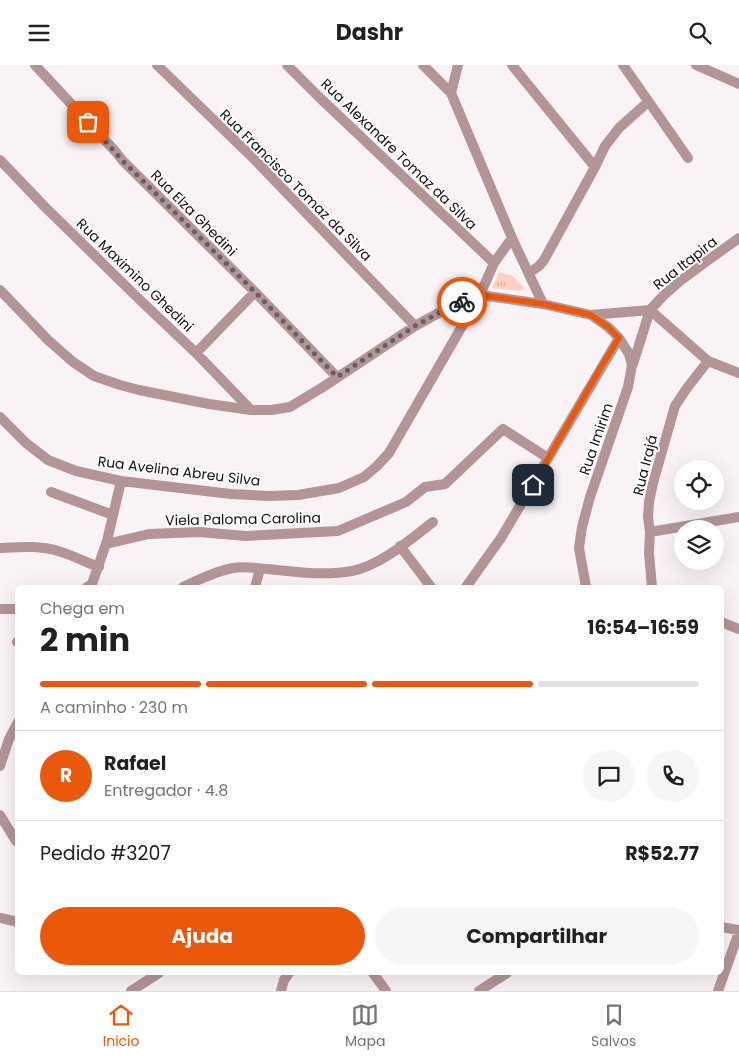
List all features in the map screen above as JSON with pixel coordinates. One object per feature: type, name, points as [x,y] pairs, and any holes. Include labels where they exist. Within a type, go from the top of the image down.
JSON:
[{"type":"street","name":"Rua Elza Ghedini","points":[[35,65],[123,161],[255,292],[337,377]]},
{"type":"street","name":"Rua Francisco Tomaz da Silva","points":[[157,65],[254,159],[415,326]]},
{"type":"street","name":"Rua Alexandre Tomaz da Silva","points":[[287,65],[494,263]]},
{"type":"street","points":[[423,65],[451,93],[512,238],[543,304]]},
{"type":"street","points":[[451,93],[458,65]]},
{"type":"street","points":[[512,65],[595,167]]},
{"type":"street","points":[[623,65],[688,157]]},
{"type":"street","points":[[696,65],[739,84]]},
{"type":"street","points":[[529,273],[544,260],[605,147],[619,128],[648,102]]},
{"type":"street","name":"Rua Maximino Ghedini","points":[[0,160],[119,280],[196,353],[251,410]]},
{"type":"street","name":"Rua Avelina Abreu Silva","points":[[0,417],[26,443],[48,460],[76,471],[121,481],[231,494],[268,496],[298,495],[339,488],[364,477],[389,453],[480,295],[494,263],[512,238]]},
{"type":"street","name":"Rua Itapira","points":[[632,365],[650,311],[680,281],[739,238]]},
{"type":"street","points":[[0,290],[73,362],[94,376],[139,390],[251,410],[271,410],[290,407],[415,326],[455,304],[480,295],[543,304],[591,315],[608,327],[619,338],[629,354],[632,365]]},
{"type":"street","points":[[196,353],[255,292]]},
{"type":"street","points":[[650,311],[708,361],[739,373]]},
{"type":"street","name":"Rua Itapira","points":[[591,315],[650,311]]},
{"type":"street","points":[[467,585],[501,538],[619,338]]},
{"type":"street","name":"Rua Irajá","points":[[652,585],[649,553],[649,502],[675,406],[708,361]]},
{"type":"street","name":"Rua Imirim","points":[[586,585],[580,548],[582,527],[590,497],[628,387],[632,365]]},
{"type":"street","name":"Viela Paloma Carolina","points":[[106,544],[149,534],[199,532],[246,536],[338,531],[406,502],[425,487],[445,484],[503,429],[548,458]]},
{"type":"street","points":[[90,585],[106,544],[121,481]]},
{"type":"street","points":[[51,492],[113,515]]},
{"type":"street","points":[[650,532],[739,517]]},
{"type":"street","points":[[191,585],[214,573],[233,568],[314,573],[352,571],[373,564],[434,522]]},
{"type":"street","points":[[400,546],[430,585]]},
{"type":"street","points":[[0,548],[28,547],[57,550],[98,567]]},
{"type":"street","points":[[256,585],[260,569]]},
{"type":"street","points":[[0,609],[15,609]]},
{"type":"street","points":[[724,623],[739,629]]},
{"type":"street","points":[[0,766],[15,728]]},
{"type":"street","points":[[0,815],[15,839]]},
{"type":"street","points":[[0,918],[15,921]]},
{"type":"street","points":[[724,928],[739,931],[724,974]]},
{"type":"street","points":[[131,991],[156,975]]},
{"type":"street","points":[[281,991],[288,975]]},
{"type":"street","points":[[374,975],[386,991]]},
{"type":"street","points":[[479,991],[504,975]]},
{"type":"street","points":[[718,991],[724,975]]},
{"type":"green space","points":[[499,272],[513,276],[524,288],[521,291],[492,288]]},
{"type":"way so far","points":[[88,122],[123,161],[255,292],[337,377],[415,326],[462,302]]},
{"type":"route","points":[[462,302],[480,295],[543,304],[591,315],[608,327],[619,338],[533,485]]}]
